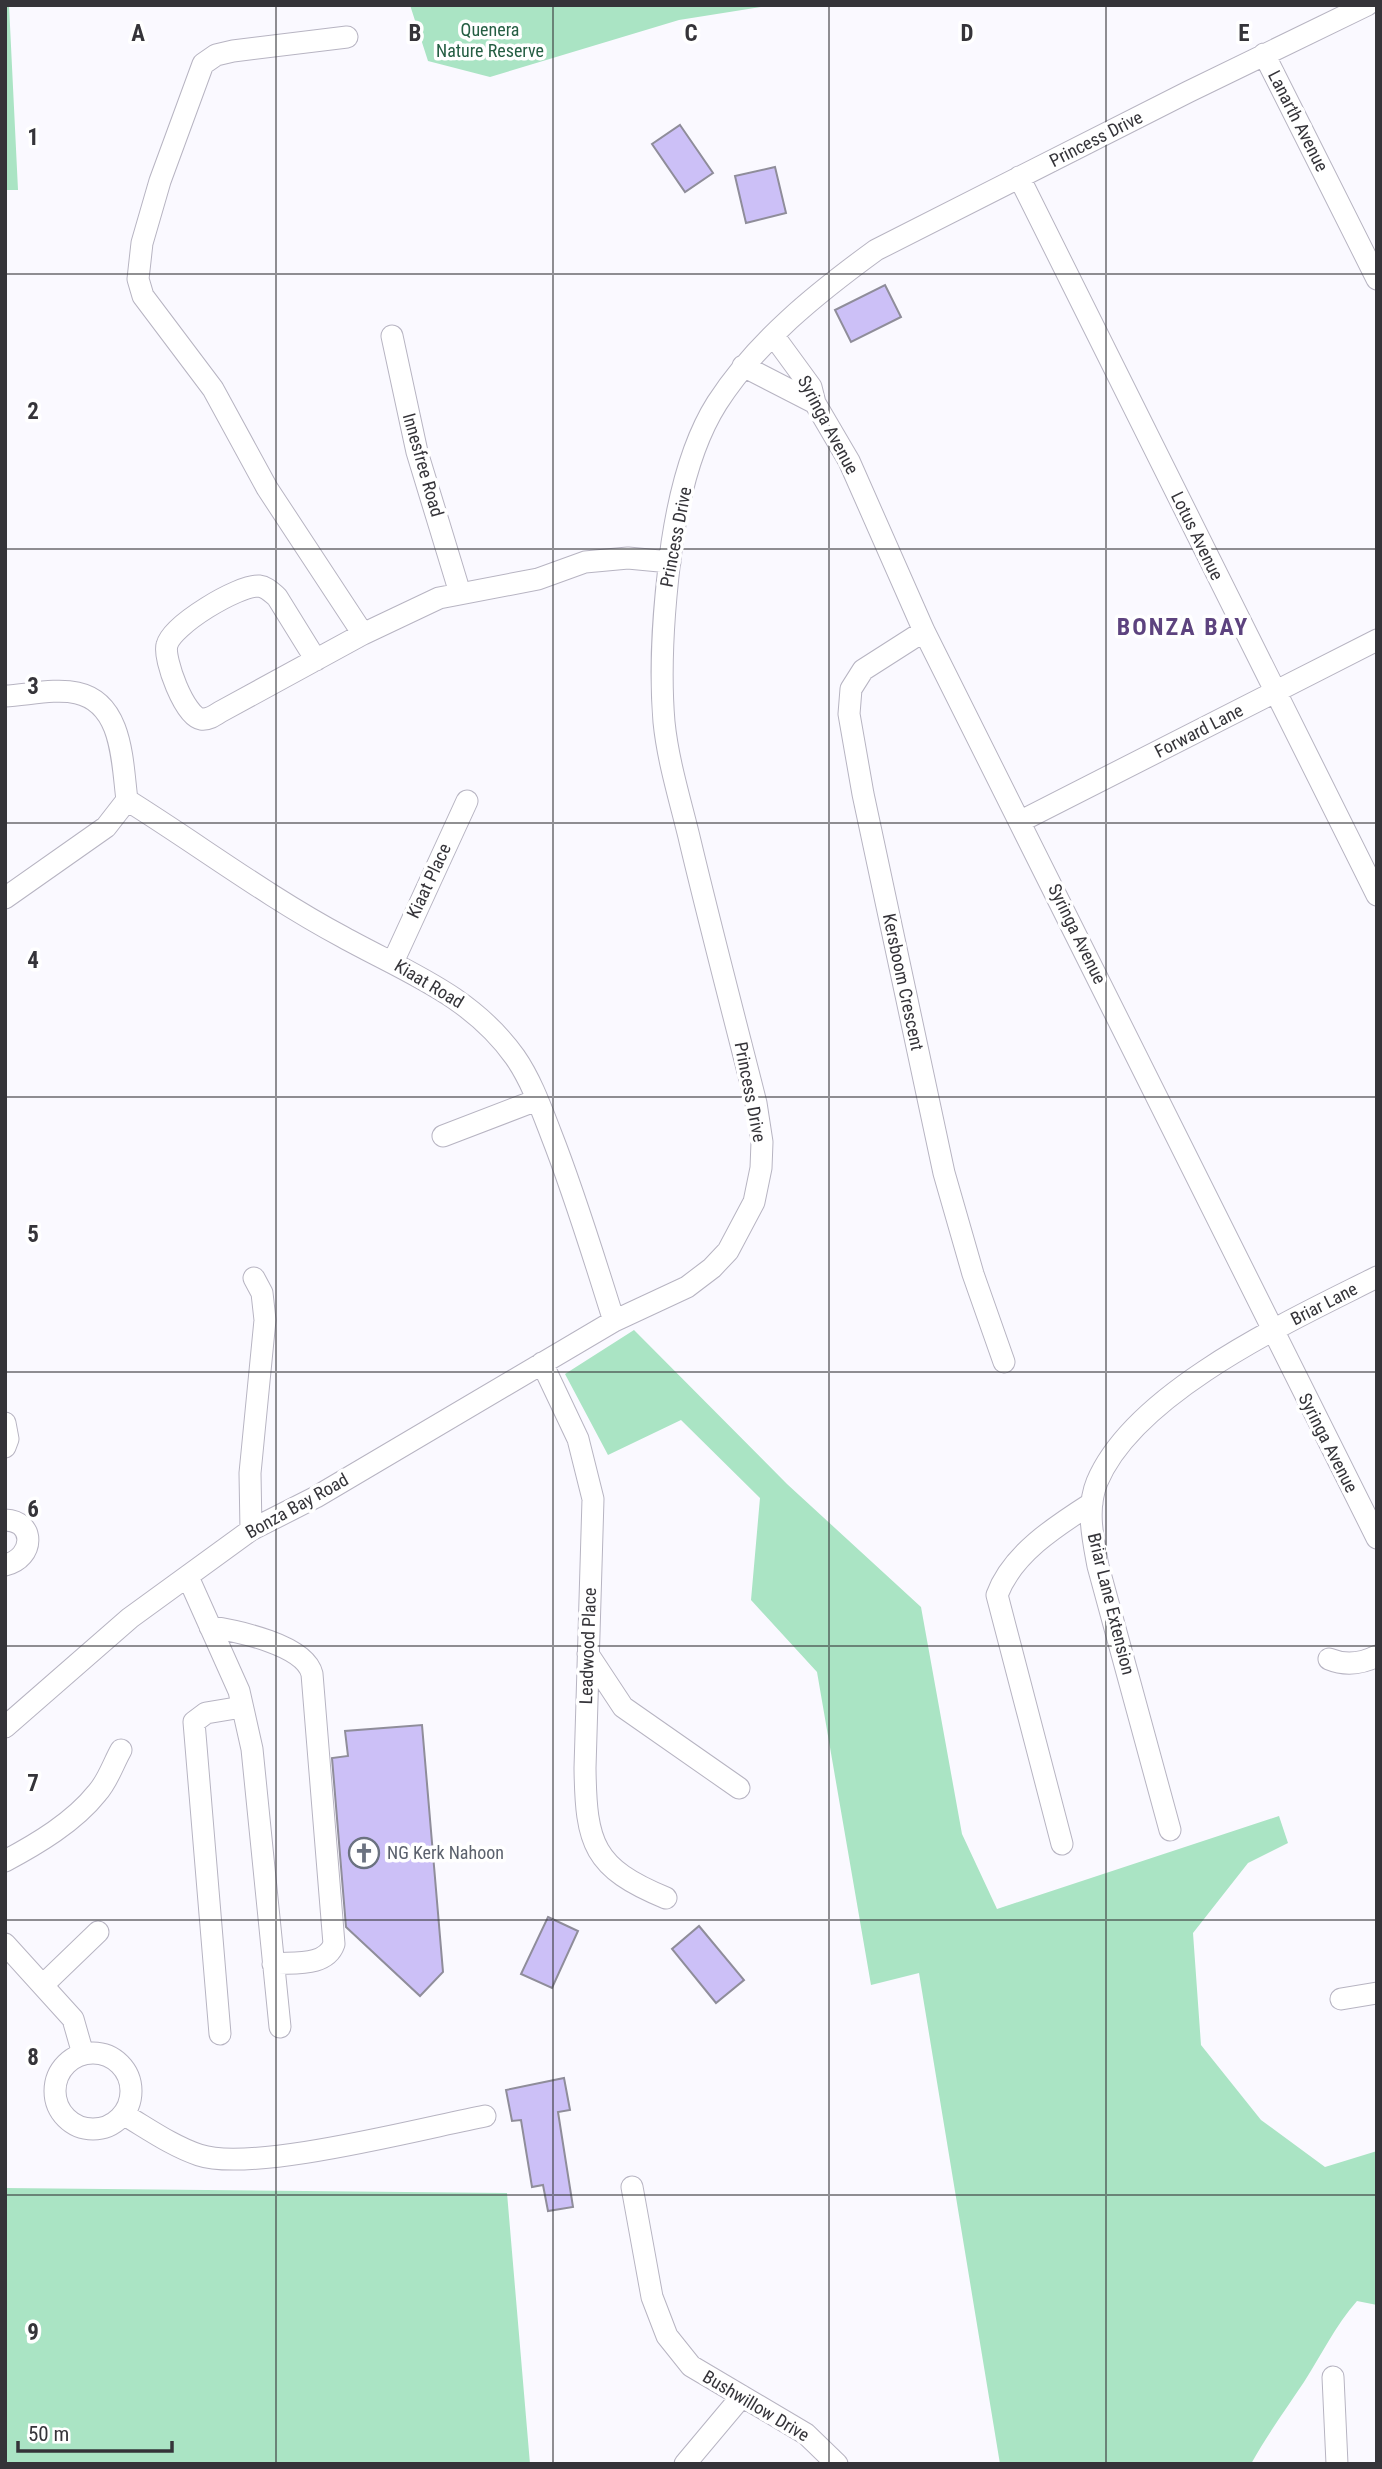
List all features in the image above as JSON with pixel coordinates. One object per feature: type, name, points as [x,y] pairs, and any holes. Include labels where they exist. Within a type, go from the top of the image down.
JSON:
[{"type":"street","name":"Princess Drive","points":[[614,1321],[687,1287],[712,1268],[739,1232],[754,1202],[761,1168],[762,1142],[755,1103],[664,725],[661,657],[677,511],[695,450],[716,405],[743,366],[773,335],[841,276],[876,250],[1264,54],[1367,5]]},
{"type":"street","points":[[347,37],[233,51],[216,55],[203,64],[160,181],[142,243],[138,279],[151,308],[213,388],[267,488],[363,635]]},
{"type":"street","name":"Lanarth Avenue","points":[[1264,54],[1377,279]]},
{"type":"street","name":"Lotus Avenue","points":[[1018,177],[1377,895]]},
{"type":"street","name":"Syringa Avenue","points":[[773,335],[811,387],[815,403],[849,461],[924,631],[1377,1538]]},
{"type":"street","name":"Innesfree Road","points":[[392,336],[417,452],[460,593]]},
{"type":"street","points":[[743,366],[815,403]]},
{"type":"street","points":[[316,660],[277,597],[269,590],[257,586],[239,592],[182,623],[173,633],[166,654],[187,710],[200,719],[209,719],[363,635],[439,598],[538,579],[561,569],[602,559],[670,562]]},
{"type":"street","name":"Kersboom Crescent","points":[[924,631],[863,670],[851,689],[849,713],[863,794],[944,1173],[973,1274],[1004,1362]]},
{"type":"street","name":"Forward Lane","points":[[1021,821],[1377,640]]},
{"type":"street","points":[[5,696],[75,692],[92,698],[113,721],[127,800],[106,827],[5,898]]},
{"type":"street","name":"Kiaat Road","points":[[127,800],[342,937],[444,989],[481,1018],[517,1060],[537,1100],[569,1179],[614,1321]]},
{"type":"street","name":"Kiaat Place","points":[[393,962],[467,801]]},
{"type":"street","points":[[443,1136],[537,1100]]},
{"type":"street","name":"Briar Lane","points":[[1271,1330],[1377,1277]]},
{"type":"street","points":[[251,1530],[250,1473],[265,1320],[262,1293],[254,1278]]},
{"type":"street","name":"Bonza Bay Road","points":[[5,1727],[130,1618],[251,1530],[316,1497],[614,1321]]},
{"type":"street","name":"Briar Lane Extension","points":[[1170,1830],[1098,1566],[1091,1528],[1096,1483],[1121,1444],[1158,1407],[1208,1368],[1271,1330]]},
{"type":"street","name":"Leadwood Place","points":[[542,1363],[578,1439],[593,1499],[587,1652],[586,1811],[591,1838],[606,1863],[631,1884],[666,1898]]},
{"type":"street","points":[[5,1423],[8,1439],[5,1447]]},
{"type":"street","points":[[1062,1844],[997,1595],[1008,1574],[1037,1542],[1092,1503]]},
{"type":"street","points":[[5,1520],[13,1520],[24,1528],[29,1539],[27,1552],[18,1562],[5,1565]]},
{"type":"street","points":[[188,1577],[239,1691],[252,1748],[280,2028]]},
{"type":"street","points":[[210,1627],[230,1630],[299,1654],[310,1666],[312,1674],[334,1944],[329,1954],[318,1960],[273,1964]]},
{"type":"street","points":[[587,1652],[623,1707],[739,1788]]},
{"type":"street","points":[[1329,1659],[1341,1664],[1352,1664],[1377,1656]]},
{"type":"street","points":[[220,2034],[194,1722],[206,1713],[242,1707]]},
{"type":"street","points":[[5,1861],[50,1834],[89,1802],[102,1788],[121,1750]]},
{"type":"street","points":[[43,1984],[98,1932]]},
{"type":"street","points":[[5,1944],[73,2019],[83,2054]]},
{"type":"street","points":[[1341,1999],[1377,1993]]},
{"type":"street","points":[[100,2053],[122,2066],[131,2090],[123,2114],[103,2128],[78,2126],[60,2110],[55,2086],[66,2064],[83,2054],[100,2053]]},
{"type":"street","points":[[123,2114],[199,2155],[229,2159],[282,2155],[485,2116]]},
{"type":"street","name":"Bushwillow Drive","points":[[632,2187],[649,2286],[667,2336],[691,2366],[806,2434],[838,2464]]},
{"type":"street","points":[[1333,2377],[1336,2464]]},
{"type":"street","points":[[685,2464],[742,2396]]},
{"type":"green space","points":[[5,5],[9,5],[18,190],[5,190]]},
{"type":"green space","name":"Quenera Nature Reserve","points":[[410,5],[774,5],[679,20],[490,77],[428,61]]},
{"type":"green space","points":[[634,1330],[787,1484],[921,1607],[962,1834],[997,1909],[1279,1816],[1288,1843],[1248,1863],[1193,1933],[1201,2045],[1261,2120],[1325,2167],[1377,2151],[1377,2305],[1357,2301],[1349,2311],[1251,2464],[1000,2464],[919,1973],[871,1985],[817,1672],[751,1600],[760,1498],[681,1420],[608,1455],[565,1374]]},
{"type":"green space","points":[[5,2188],[507,2193],[530,2464],[5,2464]]},
{"type":"building","points":[[680,125],[713,173],[685,192],[652,144]]},
{"type":"building","points":[[775,167],[786,213],[746,223],[735,176]]},
{"type":"building","points":[[885,285],[901,317],[851,342],[835,310]]},
{"type":"building","points":[[422,1725],[443,1972],[420,1996],[346,1927],[332,1758],[348,1756],[345,1731]]},
{"type":"building","points":[[548,1917],[578,1931],[552,1988],[521,1974]]},
{"type":"building","points":[[699,1926],[744,1980],[716,2003],[672,1949]]},
{"type":"building","points":[[564,2078],[570,2110],[558,2112],[573,2207],[548,2211],[543,2185],[532,2187],[521,2120],[512,2121],[506,2090]]},
{"type":"place","name":"NG Kerk Nahoon","points":[[364,1853]]},
{"type":"district","name":"BONZA BAY","points":[[1183,627]]}]
